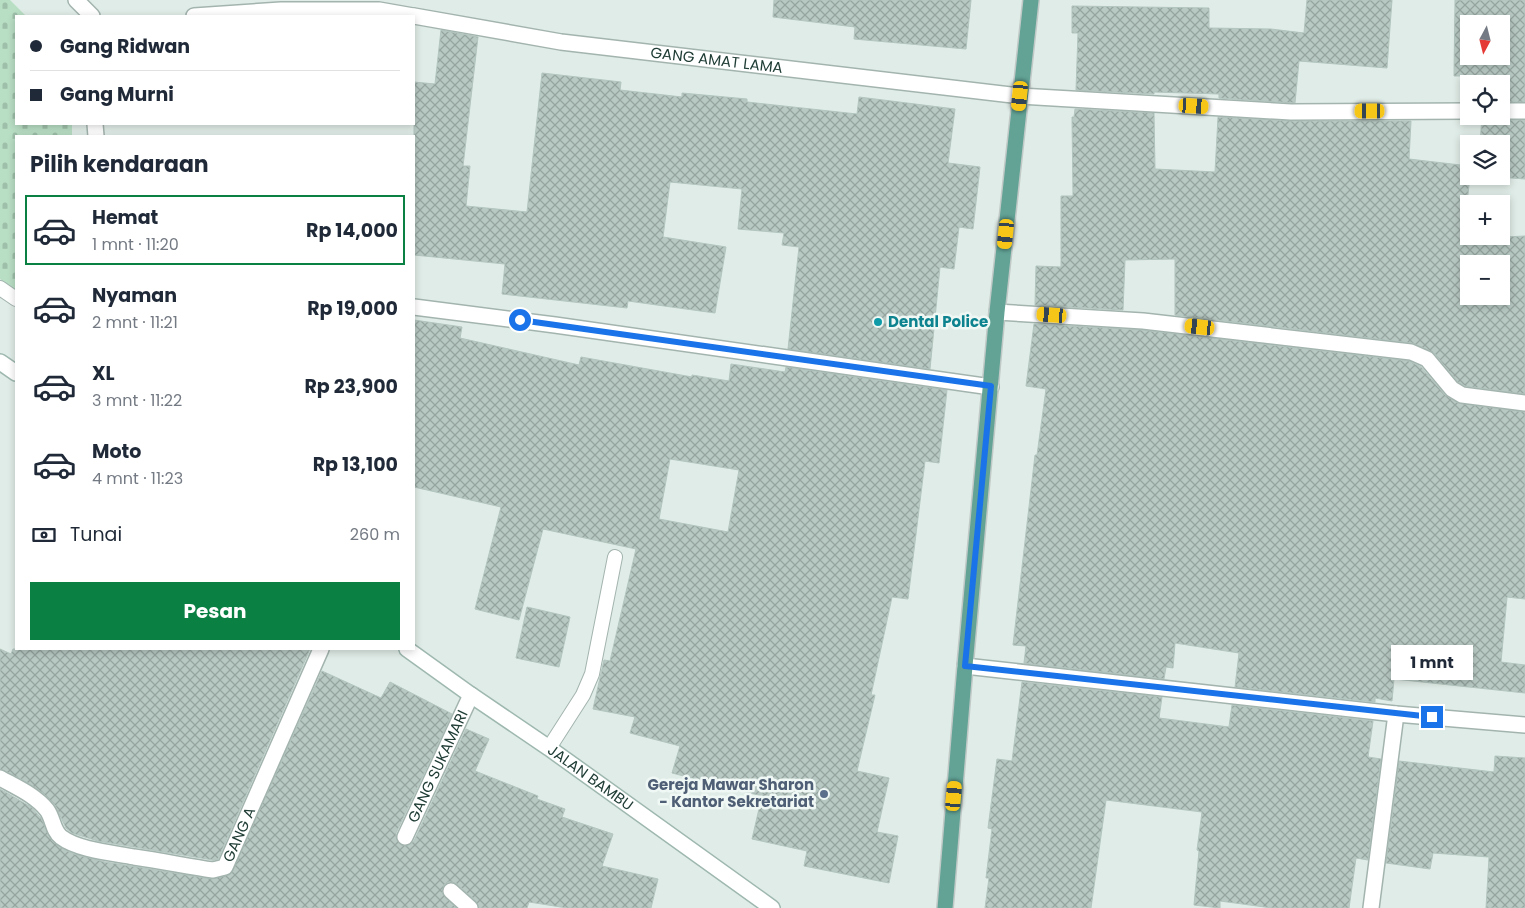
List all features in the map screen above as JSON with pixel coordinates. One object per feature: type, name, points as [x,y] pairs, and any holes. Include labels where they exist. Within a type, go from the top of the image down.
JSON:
[{"type":"main road","points":[[945,908],[997,312],[1030,0]]},
{"type":"street","points":[[76,0],[91,15]]},
{"type":"street","name":"GANG AMAT LAMA","points":[[208,15],[281,10],[379,10],[407,15]]},
{"type":"street","name":"GANG AMAT LAMA","points":[[415,16],[561,42],[1020,96],[1291,112],[1460,111]]},
{"type":"street","points":[[1510,111],[1525,111]]},
{"type":"street","points":[[415,308],[555,325],[991,386]]},
{"type":"street","points":[[997,312],[1143,321],[1412,352],[1428,359],[1452,389],[1462,395],[1525,403]]},
{"type":"street","points":[[0,362],[15,372]]},
{"type":"street","name":"GANG A","points":[[0,778],[34,797],[46,809],[61,836],[73,843],[96,850],[213,870],[225,867],[321,650]]},
{"type":"street","name":"JALAN BAMBU","points":[[408,650],[772,908]]},
{"type":"street","points":[[965,666],[1396,714],[1525,725]]},
{"type":"street","name":"GANG SUKAMARI","points":[[405,837],[471,695]]},
{"type":"street","points":[[1370,908],[1396,714]]},
{"type":"street","points":[[451,891],[470,908]]},
{"type":"lane","points":[[0,288],[15,298]]},
{"type":"lane","points":[[549,748],[583,695],[592,674],[615,558]]},
{"type":"green space","points":[[0,0],[10,0],[25,15],[15,15],[15,125],[72,125],[72,135],[15,135],[15,290],[0,279]]},
{"type":"building","points":[[774,0],[971,0],[966,49],[854,39],[855,27],[773,17]]},
{"type":"building","points":[[1307,0],[1392,0],[1387,68],[1299,61],[1295,103],[1219,98],[1219,94],[1154,92],[1154,94],[1076,90],[1078,33],[1072,33],[1072,6],[1209,8],[1209,28],[1271,29],[1304,33]]},
{"type":"building","points":[[1455,0],[1525,0],[1525,102],[1510,102],[1510,75],[1454,76]]},
{"type":"building","points":[[441,30],[478,37],[463,166],[470,166],[466,206],[527,212],[542,73],[621,82],[620,90],[682,97],[682,93],[747,99],[747,102],[857,114],[859,97],[955,109],[948,163],[980,167],[973,229],[959,227],[954,269],[940,267],[930,369],[788,349],[799,247],[782,245],[784,233],[738,229],[742,189],[670,182],[663,237],[726,247],[715,313],[628,301],[627,308],[502,294],[505,264],[415,255],[415,82],[435,84]]},
{"type":"building","points":[[1075,109],[1154,113],[1155,169],[1215,172],[1218,117],[1291,121],[1411,121],[1409,159],[1460,165],[1460,185],[1469,185],[1468,195],[1460,195],[1460,245],[1510,245],[1510,237],[1525,236],[1525,394],[1465,386],[1458,382],[1434,353],[1412,343],[1175,315],[1175,259],[1125,260],[1123,310],[1035,305],[1036,266],[1061,267],[1061,196],[1073,196],[1072,117],[1074,117]]},
{"type":"building","points":[[1510,120],[1525,120],[1525,179],[1510,178],[1510,135],[1481,135],[1481,125],[1510,125]]},
{"type":"building","points":[[415,320],[462,327],[460,338],[579,365],[581,357],[692,377],[692,375],[729,381],[731,364],[785,372],[786,367],[947,390],[939,463],[925,461],[908,599],[892,597],[871,695],[875,695],[857,771],[889,778],[877,832],[898,836],[889,883],[804,866],[807,851],[752,839],[762,796],[672,773],[680,746],[630,733],[635,717],[593,709],[604,660],[610,661],[636,549],[543,529],[519,620],[475,609],[501,507],[415,487]],"holes":[[[670,459],[739,470],[728,532],[659,519]]]},
{"type":"building","points":[[1034,324],[1142,330],[1409,361],[1421,367],[1445,395],[1458,403],[1525,412],[1525,599],[1507,597],[1501,662],[1525,665],[1525,693],[1394,679],[1392,701],[1375,698],[1375,702],[1235,687],[1239,653],[1175,643],[1173,668],[1166,667],[1164,679],[1024,663],[1026,646],[1013,645],[1035,455],[1037,455],[1046,389],[1026,386]]},
{"type":"building","points":[[527,607],[570,617],[559,667],[516,658]]},
{"type":"building","points":[[0,649],[11,654],[13,649],[310,650],[218,859],[213,860],[98,841],[72,833],[66,828],[55,805],[43,793],[23,780],[0,769]]},
{"type":"building","points":[[322,671],[381,698],[390,682],[452,714],[396,833],[396,838],[401,845],[406,846],[414,841],[466,729],[489,739],[475,771],[538,796],[537,799],[565,809],[562,817],[613,834],[602,866],[658,879],[651,908],[567,908],[529,902],[527,908],[479,908],[476,901],[457,884],[448,882],[444,885],[442,893],[456,908],[0,908],[0,789],[31,807],[41,818],[52,841],[74,854],[105,862],[212,879],[231,874]]},
{"type":"building","points":[[1022,682],[1162,697],[1159,718],[1229,727],[1232,705],[1373,721],[1368,757],[1381,759],[1368,860],[1356,858],[1349,908],[1272,908],[1220,901],[1220,908],[1194,905],[1199,851],[1197,850],[1202,812],[1106,800],[1091,908],[985,908],[989,878],[986,878],[992,829],[988,828],[997,759],[1012,761]]},
{"type":"building","points":[[1495,756],[1525,758],[1525,908],[1486,908],[1489,857],[1433,853],[1430,869],[1386,863],[1399,761],[1494,772]]},
{"type":"place","name":"Dental Police","points":[[878,322]]},
{"type":"place","name":"Gereja Mawar Sharon - Kantor Sekretariat","points":[[824,794]]},
{"type":"route","points":[[520,320],[991,386],[965,666],[1432,717]]}]
